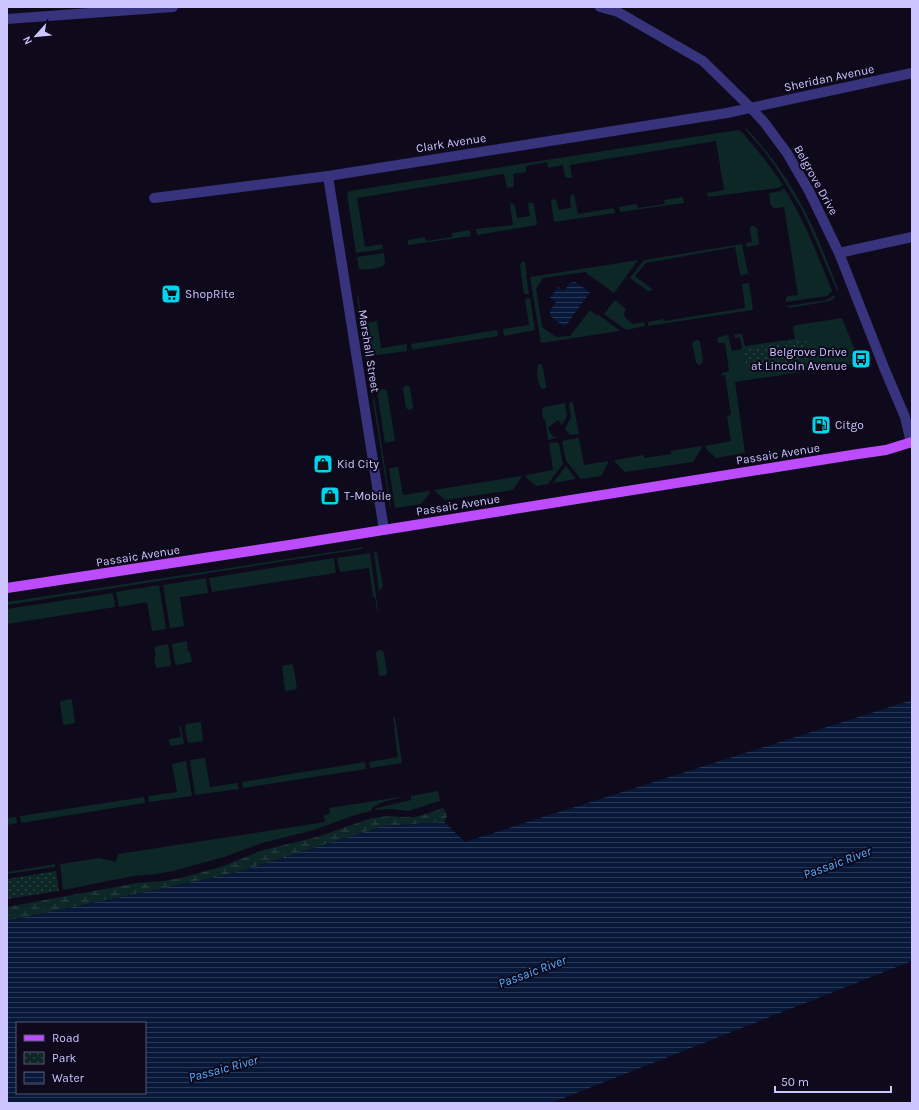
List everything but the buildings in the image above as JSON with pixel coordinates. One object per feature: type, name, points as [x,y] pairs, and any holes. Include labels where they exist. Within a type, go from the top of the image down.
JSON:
[{"type":"main road","name":"Passaic Avenue","points":[[7,588],[88,577],[879,451],[912,443]]},
{"type":"street","points":[[7,19],[173,7]]},
{"type":"street","name":"Belgrove Drive","points":[[600,7],[618,12],[703,61],[764,122],[787,153],[809,191],[839,253],[905,417],[912,443]]},
{"type":"street","name":"Sheridan Avenue","points":[[751,108],[912,73]]},
{"type":"street","name":"Clark Avenue","points":[[154,198],[328,176],[751,108]]},
{"type":"street","name":"Marshall Street","points":[[328,176],[384,530]]},
{"type":"street","points":[[839,253],[912,237]]},
{"type":"green space","points":[[746,128],[771,158],[800,201],[823,250],[838,289],[838,293],[802,210],[778,171],[764,151],[745,129]]},
{"type":"green space","points":[[738,130],[742,132],[766,161],[783,185],[778,188],[708,197],[707,193],[724,190],[716,141],[570,165],[572,178],[565,177],[563,165],[548,168],[547,162],[526,166],[526,172],[513,174],[513,187],[507,188],[504,174],[357,198],[365,247],[382,244],[383,249],[356,253],[347,194],[349,191]]},
{"type":"green space","points":[[784,188],[804,225],[827,278],[832,291],[827,296],[786,302],[786,298],[788,296],[798,295],[796,282],[784,207],[772,207],[770,204],[769,193],[780,191]]},
{"type":"green space","points":[[574,194],[578,214],[614,208],[615,213],[554,222],[551,201],[553,199],[556,200],[559,210],[571,208],[570,197]]},
{"type":"green space","points":[[683,197],[684,203],[620,212],[619,207],[637,204],[638,208],[665,204],[664,200]]},
{"type":"green space","points":[[530,202],[534,204],[537,225],[477,235],[476,229],[513,225],[510,204],[512,203],[515,206],[517,218],[530,216],[528,204]]},
{"type":"green space","points":[[752,226],[757,228],[759,244],[747,247],[746,243],[752,242],[750,227]]},
{"type":"green space","points":[[470,230],[471,236],[408,245],[408,240],[425,237],[426,241],[452,237],[452,233]]},
{"type":"green space","points":[[742,244],[748,274],[740,275],[735,247],[646,263],[635,276],[653,290],[648,291],[630,278],[644,260]]},
{"type":"green space","points":[[384,253],[385,264],[383,266],[373,269],[359,269],[357,257]]},
{"type":"green space","points":[[638,260],[614,293],[585,272],[543,278],[536,289],[542,327],[556,337],[570,336],[590,310],[620,331],[541,343],[530,277]]},
{"type":"green space","points":[[522,262],[525,262],[529,294],[524,294],[520,265]]},
{"type":"green space","points":[[749,283],[753,308],[752,310],[648,326],[648,322],[664,319],[664,321],[745,308],[742,284]]},
{"type":"green space","points":[[358,294],[370,368],[367,363],[357,297]]},
{"type":"green space","points":[[834,295],[835,298],[830,301],[789,308],[787,306],[827,300]]},
{"type":"green space","points":[[530,298],[535,330],[504,336],[503,329],[529,325],[525,299]]},
{"type":"green space","points":[[615,300],[626,309],[624,313],[625,318],[633,324],[644,322],[645,326],[626,330],[604,314]]},
{"type":"green space","points":[[842,318],[860,363],[735,382],[745,453],[716,458],[706,449],[705,446],[731,441],[727,416],[731,415],[725,375],[721,376],[722,373],[729,371],[725,343],[718,343],[717,340],[719,337],[728,335],[732,351],[742,349],[740,337],[735,338],[734,334],[742,334],[745,346],[795,339],[793,327],[796,325]]},
{"type":"green space","points":[[377,321],[381,348],[407,344],[407,351],[371,356],[366,323]]},
{"type":"green space","points":[[497,330],[498,336],[412,350],[411,344]]},
{"type":"green space","points":[[806,339],[809,361],[747,371],[744,349]]},
{"type":"green space","points":[[696,340],[700,342],[703,361],[700,365],[696,362],[692,343]]},
{"type":"green space","points":[[540,364],[543,368],[546,385],[546,388],[542,389],[538,381],[537,374],[537,368]]},
{"type":"green space","points":[[407,385],[410,387],[413,407],[409,410],[406,408],[403,389]]},
{"type":"green space","points":[[382,389],[387,391],[395,441],[385,443],[377,391]]},
{"type":"green space","points":[[374,396],[391,506],[390,508],[373,401]]},
{"type":"green space","points":[[572,402],[579,434],[570,435],[565,429],[571,417],[569,403]]},
{"type":"green space","points":[[565,403],[567,416],[562,425],[558,420],[548,428],[553,437],[555,436],[556,438],[548,440],[542,409],[544,407]]},
{"type":"green space","points":[[579,438],[584,465],[608,461],[601,476],[581,479],[566,461],[562,442],[565,440]]},
{"type":"green space","points":[[557,442],[559,444],[563,464],[548,484],[536,486],[526,477],[526,475],[553,470],[549,443]]},
{"type":"green space","points":[[701,446],[701,449],[693,462],[625,472],[615,462],[615,460],[644,455],[644,458],[671,454],[671,451]]},
{"type":"green space","points":[[566,466],[576,479],[553,483]]},
{"type":"green space","points":[[398,467],[403,495],[429,491],[430,493],[421,504],[395,508],[389,468]]},
{"type":"green space","points":[[521,476],[513,490],[445,500],[434,490]]},
{"type":"green space","points":[[364,547],[362,549],[7,605],[7,602]]},
{"type":"green space","points":[[376,551],[383,586],[379,592],[374,552]]},
{"type":"green space","points":[[370,553],[378,610],[375,597],[373,597],[369,568],[340,572],[337,558]]},
{"type":"green space","points":[[334,558],[336,573],[212,592],[209,578]]},
{"type":"green space","points":[[206,578],[208,593],[180,597],[184,626],[170,628],[163,585]]},
{"type":"green space","points":[[159,585],[166,629],[152,631],[147,602],[119,607],[116,592]]},
{"type":"green space","points":[[113,593],[115,607],[7,624],[7,609]]},
{"type":"green space","points":[[187,641],[188,652],[190,651],[192,662],[177,665],[175,663],[172,644]]},
{"type":"green space","points":[[168,644],[171,663],[170,666],[156,668],[154,647]]},
{"type":"green space","points":[[382,650],[384,653],[387,672],[386,675],[381,676],[379,675],[376,653],[377,651]]},
{"type":"green space","points":[[293,664],[297,689],[286,691],[282,666]]},
{"type":"green space","points":[[71,699],[75,723],[65,725],[63,724],[60,702]]},
{"type":"green space","points":[[393,717],[395,717],[402,763],[370,768],[369,762],[398,757]]},
{"type":"green space","points":[[200,722],[203,741],[188,743],[185,728],[186,724]]},
{"type":"green space","points":[[179,726],[181,727],[184,744],[170,746],[169,739],[181,737]]},
{"type":"green space","points":[[205,758],[210,787],[237,783],[239,789],[195,795],[190,760]]},
{"type":"green space","points":[[186,761],[192,796],[149,802],[148,796],[177,792],[172,764]]},
{"type":"green space","points":[[365,762],[366,769],[243,788],[242,782]]},
{"type":"green space","points":[[438,791],[440,801],[408,811],[392,809],[374,810],[411,800],[411,796]]},
{"type":"green space","points":[[406,796],[386,801],[376,805],[371,811],[355,815],[314,830],[262,843],[224,857],[173,871],[133,876],[63,890],[60,864],[99,858],[116,862],[118,854],[325,822],[324,815],[330,814],[329,808]]},
{"type":"green space","points":[[144,797],[145,803],[21,823],[20,816]]},
{"type":"green space","points":[[443,808],[447,816],[444,822],[384,826],[231,874],[7,921],[7,907],[137,883],[176,879],[221,867],[263,850],[317,837],[372,818],[390,816],[416,817]]},
{"type":"green space","points":[[16,817],[17,823],[7,825],[7,818]]},
{"type":"green space","points":[[55,864],[55,867],[7,874],[7,872]]},
{"type":"green space","points":[[56,871],[59,891],[7,899],[7,879]]},
{"type":"water","points":[[575,282],[590,292],[565,327],[550,316],[550,311],[556,302],[550,298],[558,287],[564,291],[570,283]]},
{"type":"water","name":"Passaic River","points":[[912,700],[912,961],[551,1103],[7,1103],[7,921],[231,874],[384,826],[444,822],[465,842]]},
{"type":"place","name":"ShopRite","points":[[171,294]]},
{"type":"place","name":"Belgrove Drive at Lincoln Avenue","points":[[861,359]]},
{"type":"place","name":"Citgo","points":[[821,425]]},
{"type":"place","name":"Kid City","points":[[323,464]]},
{"type":"place","name":"T-Mobile","points":[[330,496]]}]
